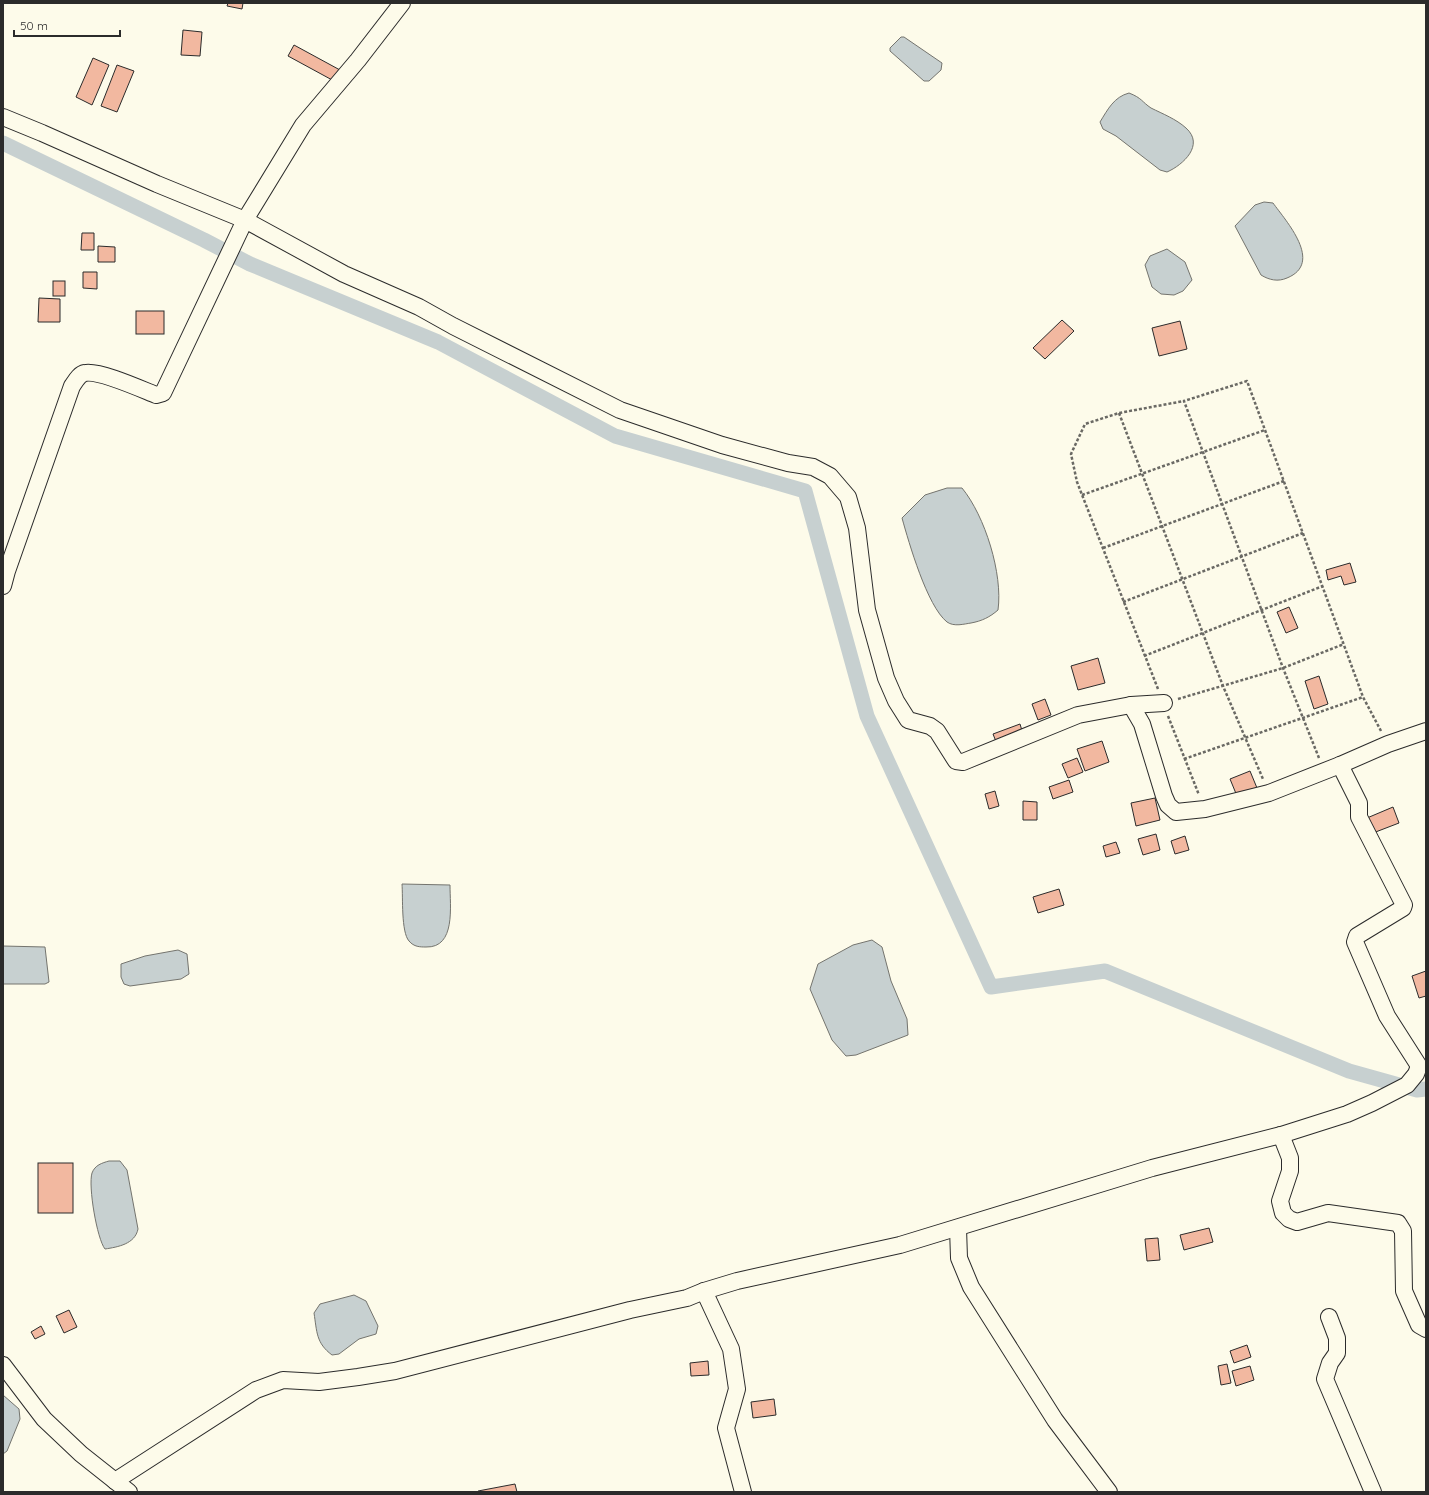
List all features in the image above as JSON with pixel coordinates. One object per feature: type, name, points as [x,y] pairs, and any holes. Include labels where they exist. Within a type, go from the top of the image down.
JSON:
[{"type":"street","points":[[3,586],[7,570],[72,386],[79,376],[84,373],[98,374],[156,395],[163,393],[242,226],[303,125],[358,60],[402,3]]},
{"type":"street","points":[[3,117],[419,307],[453,326],[620,410],[722,445],[788,463],[813,466],[830,476],[848,497],[858,535],[867,610],[886,678],[896,701],[908,720],[930,726],[937,731],[956,761],[963,762],[1078,715],[1131,705],[1164,703]]},
{"type":"street","points":[[1131,705],[1142,724],[1168,805],[1176,812],[1205,809],[1269,793],[1340,766],[1388,744],[1426,731]]},
{"type":"street","points":[[115,1481],[256,1390],[283,1380],[319,1382],[395,1371],[630,1310],[687,1298],[737,1281],[900,1245],[1152,1168],[1281,1135],[1347,1114],[1407,1085],[1416,1074],[1419,1066],[1387,1016],[1355,942],[1358,936],[1403,908],[1404,905],[1359,817],[1359,803],[1340,766]]},
{"type":"street","points":[[1281,1135],[1290,1158],[1290,1172],[1281,1196],[1283,1213],[1289,1219],[1296,1222],[1328,1213],[1398,1223],[1403,1231],[1404,1291],[1419,1326],[1426,1329]]},
{"type":"street","points":[[958,1228],[959,1258],[971,1287],[1055,1420],[1109,1492]]},
{"type":"street","points":[[704,1291],[731,1349],[737,1389],[726,1428],[743,1492]]},
{"type":"street","points":[[1329,1317],[1337,1338],[1337,1353],[1330,1363],[1324,1379],[1373,1492]]},
{"type":"street","points":[[3,1365],[44,1418],[81,1454],[129,1492]]},
{"type":"path","points":[[1205,809],[1184,759],[1164,703],[1144,656],[1082,495],[1071,454],[1085,424],[1119,413],[1184,401],[1247,381],[1363,697],[1388,744]]},
{"type":"path","points":[[1184,401],[1283,668],[1324,771]]},
{"type":"path","points":[[1119,413],[1223,686],[1247,738],[1269,793]]},
{"type":"path","points":[[1082,495],[1265,430]]},
{"type":"path","points":[[1103,548],[1162,525],[1223,505],[1284,481]]},
{"type":"path","points":[[1124,602],[1182,579],[1242,558],[1303,533]]},
{"type":"path","points":[[1144,656],[1323,586]]},
{"type":"path","points":[[1164,703],[1283,668],[1344,644]]},
{"type":"path","points":[[1184,759],[1363,697]]},
{"type":"shaded area","points":[[901,37],[904,37],[942,63],[941,70],[929,81],[924,81],[890,51],[890,48]]},
{"type":"shaded area","points":[[1129,93],[1139,98],[1151,108],[1178,122],[1191,134],[1193,148],[1190,154],[1173,169],[1167,172],[1160,170],[1116,136],[1103,129],[1100,122],[1109,108],[1119,97]]},
{"type":"shaded area","points":[[1264,202],[1273,203],[1286,220],[1299,242],[1302,252],[1302,262],[1298,271],[1287,278],[1280,280],[1274,280],[1261,275],[1235,226],[1255,205]]},
{"type":"shaded area","points":[[1167,249],[1185,262],[1192,280],[1183,291],[1174,295],[1161,294],[1152,287],[1145,265],[1150,256]]},
{"type":"shaded area","points":[[947,488],[962,488],[978,514],[985,529],[995,563],[998,580],[998,610],[982,620],[956,625],[947,622],[933,603],[926,589],[909,543],[902,518],[925,495]]},
{"type":"shaded area","points":[[402,884],[450,885],[450,914],[447,933],[442,941],[436,945],[426,947],[417,946],[411,943],[406,936],[403,914]]},
{"type":"shaded area","points":[[872,940],[882,947],[891,981],[907,1019],[908,1035],[856,1055],[846,1056],[832,1040],[810,989],[818,964],[853,945]]},
{"type":"shaded area","points":[[3,946],[45,947],[49,982],[45,984],[3,984]]},
{"type":"shaded area","points":[[178,950],[187,954],[189,974],[181,979],[130,986],[124,984],[121,977],[121,964],[145,956]]},
{"type":"shaded area","points":[[109,1161],[120,1161],[127,1170],[138,1229],[130,1241],[120,1246],[105,1249],[96,1224],[92,1200],[91,1180],[92,1173],[95,1168]]},
{"type":"shaded area","points":[[354,1295],[366,1301],[378,1326],[376,1334],[359,1339],[339,1354],[332,1355],[323,1346],[318,1337],[314,1313],[320,1304]]},
{"type":"shaded area","points":[[3,1395],[19,1409],[20,1419],[7,1451],[3,1454]]},
{"type":"building","points":[[228,3],[243,3],[242,9],[227,6]]},
{"type":"building","points":[[183,30],[202,32],[200,56],[181,55]]},
{"type":"building","points":[[294,45],[340,70],[334,81],[288,56]]},
{"type":"building","points":[[93,58],[109,65],[92,105],[76,97]]},
{"type":"building","points":[[117,65],[134,71],[117,112],[101,106]]},
{"type":"building","points":[[82,233],[94,233],[94,250],[81,250]]},
{"type":"building","points":[[98,246],[115,247],[115,262],[98,262]]},
{"type":"building","points":[[83,272],[97,272],[97,289],[83,288]]},
{"type":"building","points":[[53,281],[65,281],[65,296],[53,296]]},
{"type":"building","points":[[39,298],[60,299],[60,322],[38,322]]},
{"type":"building","points":[[136,311],[164,311],[164,334],[136,334]]},
{"type":"building","points":[[1062,320],[1074,331],[1045,359],[1033,348]]},
{"type":"building","points":[[1180,321],[1187,349],[1159,356],[1152,328]]},
{"type":"building","points":[[1350,563],[1356,582],[1344,585],[1341,576],[1328,580],[1326,570]]},
{"type":"building","points":[[1289,607],[1298,628],[1286,633],[1277,612]]},
{"type":"building","points":[[1098,658],[1105,683],[1078,690],[1071,666]]},
{"type":"building","points":[[1319,676],[1328,704],[1314,709],[1305,681]]},
{"type":"building","points":[[1045,699],[1051,715],[1038,720],[1032,704]]},
{"type":"building","points":[[1020,724],[1023,734],[997,744],[993,734]]},
{"type":"building","points":[[1102,741],[1109,762],[1085,771],[1077,749]]},
{"type":"building","points":[[1077,758],[1083,772],[1068,778],[1062,764]]},
{"type":"building","points":[[1250,771],[1257,788],[1237,796],[1230,779]]},
{"type":"building","points":[[1069,780],[1073,792],[1053,799],[1049,787]]},
{"type":"building","points":[[995,791],[999,806],[989,809],[985,794]]},
{"type":"building","points":[[1155,798],[1160,820],[1136,826],[1131,803]]},
{"type":"building","points":[[1023,801],[1037,802],[1037,820],[1023,820]]},
{"type":"building","points":[[1393,807],[1399,823],[1373,833],[1367,818]]},
{"type":"building","points":[[1156,834],[1160,850],[1143,855],[1138,839]]},
{"type":"building","points":[[1185,836],[1189,850],[1175,854],[1171,841]]},
{"type":"building","points":[[1116,842],[1120,853],[1106,857],[1103,846]]},
{"type":"building","points":[[1059,889],[1064,905],[1038,913],[1033,897]]},
{"type":"building","points":[[1426,971],[1426,996],[1419,998],[1412,976]]},
{"type":"building","points":[[38,1163],[73,1163],[73,1213],[38,1213]]},
{"type":"building","points":[[1209,1228],[1213,1242],[1184,1250],[1180,1235]]},
{"type":"building","points":[[1158,1238],[1160,1260],[1147,1261],[1145,1239]]},
{"type":"building","points":[[69,1310],[77,1327],[64,1333],[56,1316]]},
{"type":"building","points":[[41,1326],[45,1334],[35,1339],[31,1332]]},
{"type":"building","points":[[1247,1345],[1251,1357],[1234,1363],[1230,1351]]},
{"type":"building","points":[[708,1361],[709,1375],[691,1376],[690,1363]]},
{"type":"building","points":[[1227,1364],[1231,1383],[1221,1385],[1218,1366]]},
{"type":"building","points":[[1250,1366],[1254,1380],[1236,1386],[1232,1371]]},
{"type":"building","points":[[774,1399],[776,1415],[753,1418],[751,1402]]},
{"type":"building","points":[[515,1484],[517,1492],[478,1492],[478,1491]]},
{"type":"waterway","points":[[3,143],[204,240],[250,264],[438,342],[615,436],[805,491],[867,716],[991,987],[1105,971],[1349,1071],[1417,1090],[1426,1089]]}]
